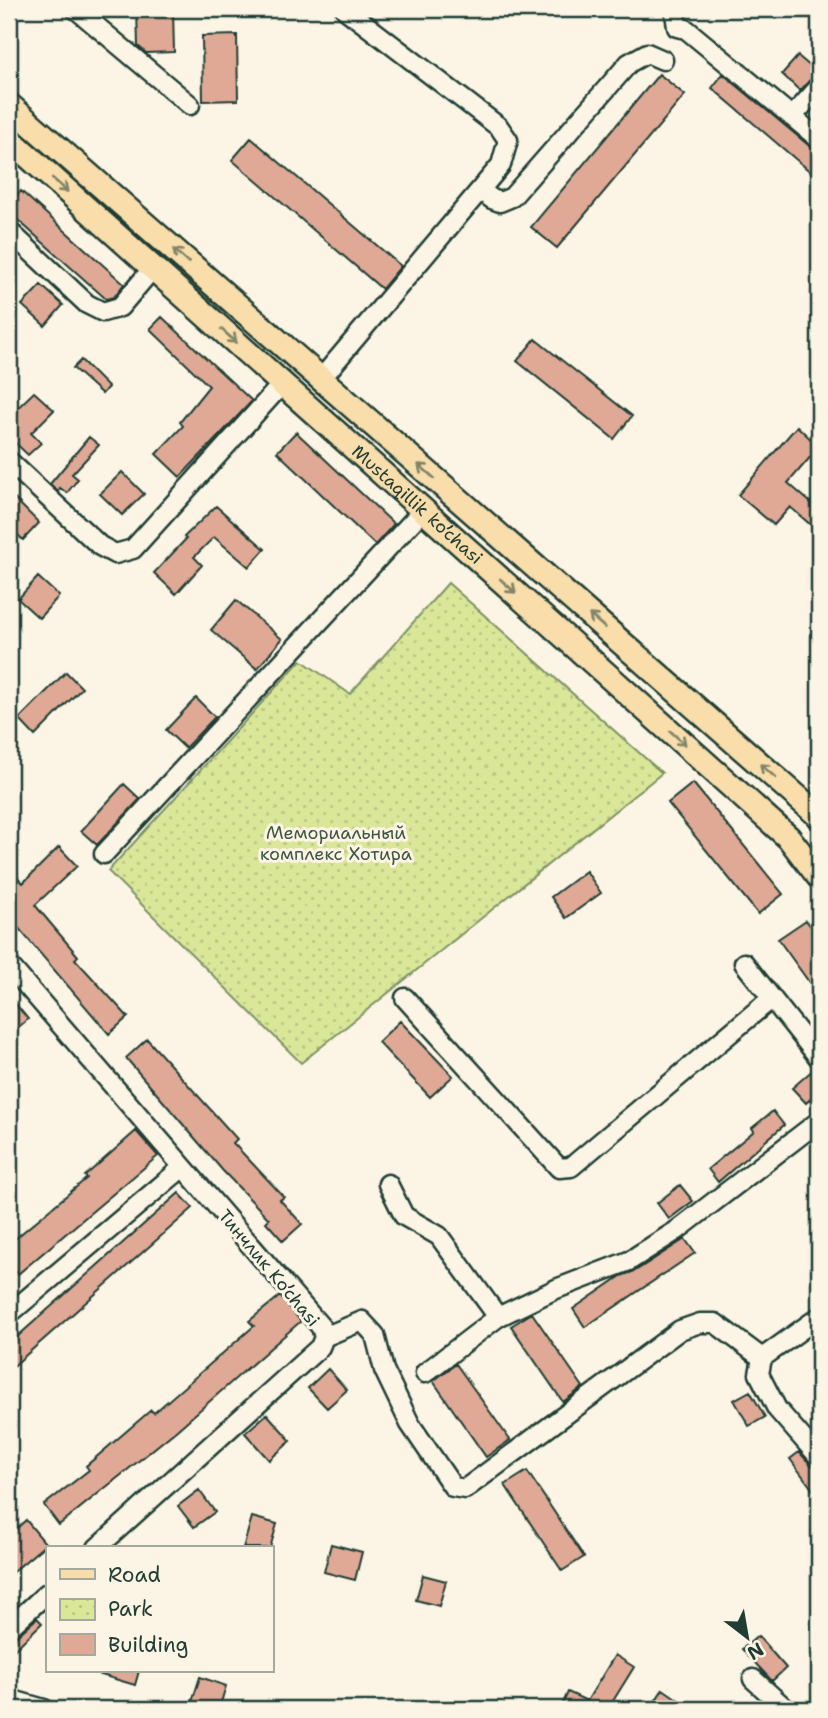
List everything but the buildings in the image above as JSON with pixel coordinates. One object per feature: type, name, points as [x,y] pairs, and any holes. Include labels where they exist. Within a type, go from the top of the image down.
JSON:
[{"type":"main road","name":"Mustaqillik ko’chasi","points":[[9,105],[819,816]]},
{"type":"main road","name":"Mustaqillik ko’chasi","points":[[9,139],[789,838],[819,877]]},
{"type":"street","points":[[76,9],[190,105]]},
{"type":"street","points":[[321,379],[500,165],[508,140],[499,128],[345,9]]},
{"type":"street","points":[[677,9],[677,27],[686,29],[819,139]]},
{"type":"street","points":[[480,190],[500,202],[512,197],[629,63],[647,53],[663,60]]},
{"type":"street","points":[[792,117],[819,87]]},
{"type":"street","points":[[9,231],[87,304],[103,312],[120,307],[153,268]]},
{"type":"street","points":[[9,461],[100,546],[115,554],[134,550],[282,384]]},
{"type":"street","points":[[104,855],[423,510]]},
{"type":"street","points":[[744,963],[819,1058]]},
{"type":"street","name":"Тинчлик Ko’chasi","points":[[9,965],[321,1327],[324,1337],[320,1347],[99,1546]]},
{"type":"street","points":[[405,998],[559,1168],[571,1167],[772,998]]},
{"type":"street","points":[[425,1373],[498,1317],[556,1289],[629,1261],[676,1231],[819,1121]]},
{"type":"street","points":[[9,1314],[183,1167]]},
{"type":"street","points":[[388,1184],[404,1216],[439,1236],[498,1317]]},
{"type":"street","points":[[819,1317],[762,1358],[758,1374],[777,1409],[819,1457]]},
{"type":"street","points":[[324,1337],[362,1321],[375,1335],[384,1370],[410,1424],[453,1487],[465,1489],[680,1330],[700,1323],[715,1323],[762,1358]]},
{"type":"street","points":[[9,1628],[46,1594]]},
{"type":"street","points":[[753,1678],[786,1709]]},
{"type":"street","points":[[9,1699],[44,1709]]},
{"type":"green space","name":"Мемориальный комплекс Хотира","points":[[448,583],[662,773],[301,1063],[108,871],[301,660],[350,694]]}]
